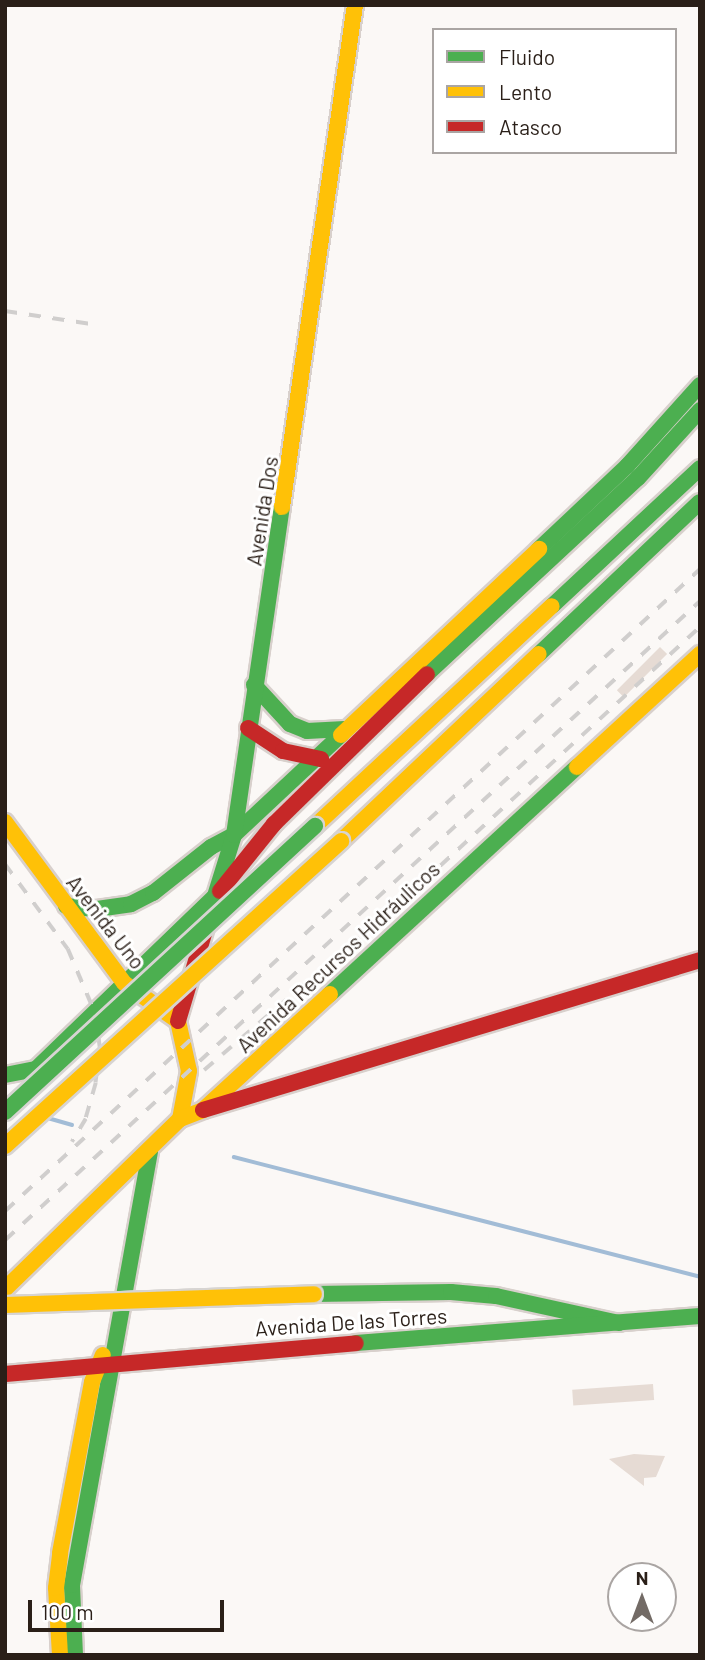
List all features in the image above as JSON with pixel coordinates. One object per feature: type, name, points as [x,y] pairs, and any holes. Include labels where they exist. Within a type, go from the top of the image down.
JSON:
[{"type":"main road","name":"Avenida Dos","points":[[5,1075],[36,1069],[215,896],[233,835],[254,685],[279,544],[355,5]]},
{"type":"main road","points":[[66,906],[97,909],[131,904],[153,893],[211,847],[233,835],[627,466],[700,385]]},
{"type":"main road","points":[[180,1119],[189,1071],[178,1021],[215,896],[274,824],[337,760],[638,478],[700,410]]},
{"type":"main road","points":[[5,1112],[700,468]]},
{"type":"main road","points":[[5,1146],[341,841],[700,502]]},
{"type":"main road","name":"Avenida Recursos Hidráulicos","points":[[5,1289],[180,1119],[203,1110],[700,654]]},
{"type":"main road","points":[[254,685],[290,724],[307,731],[345,729]]},
{"type":"main road","points":[[248,728],[283,751],[337,760]]},
{"type":"main road","name":"Avenida Uno","points":[[5,822],[124,983],[178,1021]]},
{"type":"main road","points":[[203,1110],[700,960]]},
{"type":"main road","points":[[60,1655],[56,1588],[60,1553],[113,1342],[150,1151]]},
{"type":"main road","points":[[5,1305],[451,1292],[496,1296],[619,1323]]},
{"type":"main road","name":"Avenida De las Torres","points":[[5,1374],[106,1362],[700,1316]]},
{"type":"main road","points":[[75,1655],[72,1585],[106,1362]]},
{"type":"building","points":[[660,647],[667,654],[624,697],[617,690]]},
{"type":"building","points":[[653,1384],[654,1400],[573,1406],[572,1390]]},
{"type":"building","points":[[634,1454],[665,1456],[656,1477],[644,1478],[644,1486],[609,1459]]},
{"type":"waterway","points":[[48,1118],[72,1125]]},
{"type":"waterway","points":[[234,1157],[700,1277]]},
{"type":"railway","points":[[5,311],[91,324]]},
{"type":"railway","points":[[5,1211],[700,569]]},
{"type":"railway","points":[[5,1240],[700,601]]},
{"type":"railway","points":[[204,1070],[405,898],[700,627]]},
{"type":"railway","points":[[5,864],[68,949],[96,1015],[100,1048],[96,1083],[86,1119],[72,1142]]},
{"type":"traffic: fast","points":[[539,549],[627,466],[700,385]]},
{"type":"traffic: fast","points":[[427,674],[638,478],[700,410]]},
{"type":"traffic: fast","points":[[552,606],[700,468]]},
{"type":"traffic: fast","points":[[539,654],[700,502]]},
{"type":"traffic: fast","points":[[5,1075],[36,1069],[215,896],[234,835],[282,507]]},
{"type":"traffic: fast","points":[[254,685],[290,724],[307,731],[345,729]]},
{"type":"traffic: fast","points":[[66,906],[97,909],[131,904],[153,893],[211,847],[234,835],[341,735]]},
{"type":"traffic: fast","points":[[330,994],[577,767]]},
{"type":"traffic: fast","points":[[5,1112],[315,826]]},
{"type":"traffic: fast","points":[[75,1655],[72,1585],[150,1151]]},
{"type":"traffic: fast","points":[[314,1294],[451,1292],[496,1296],[619,1323]]},
{"type":"traffic: fast","points":[[356,1343],[700,1316]]},
{"type":"traffic: slow","points":[[282,507],[355,5]]},
{"type":"traffic: slow","points":[[341,735],[539,549]]},
{"type":"traffic: slow","points":[[315,826],[552,606]]},
{"type":"traffic: slow","points":[[341,841],[539,654]]},
{"type":"traffic: slow","points":[[577,767],[700,654]]},
{"type":"traffic: slow","points":[[5,822],[124,983],[178,1021],[189,1071],[180,1119]]},
{"type":"traffic: slow","points":[[5,1146],[341,841]]},
{"type":"traffic: slow","points":[[5,1289],[180,1119],[203,1110],[330,994]]},
{"type":"traffic: slow","points":[[5,1305],[314,1294]]},
{"type":"traffic: slow","points":[[60,1655],[56,1588],[60,1553],[92,1382],[103,1355]]},
{"type":"traffic: jam","points":[[220,891],[274,824],[427,674]]},
{"type":"traffic: jam","points":[[248,728],[283,751],[321,759]]},
{"type":"traffic: jam","points":[[178,1021],[207,924]]},
{"type":"traffic: jam","points":[[203,1110],[700,960]]},
{"type":"traffic: jam","points":[[5,1374],[356,1343]]}]
